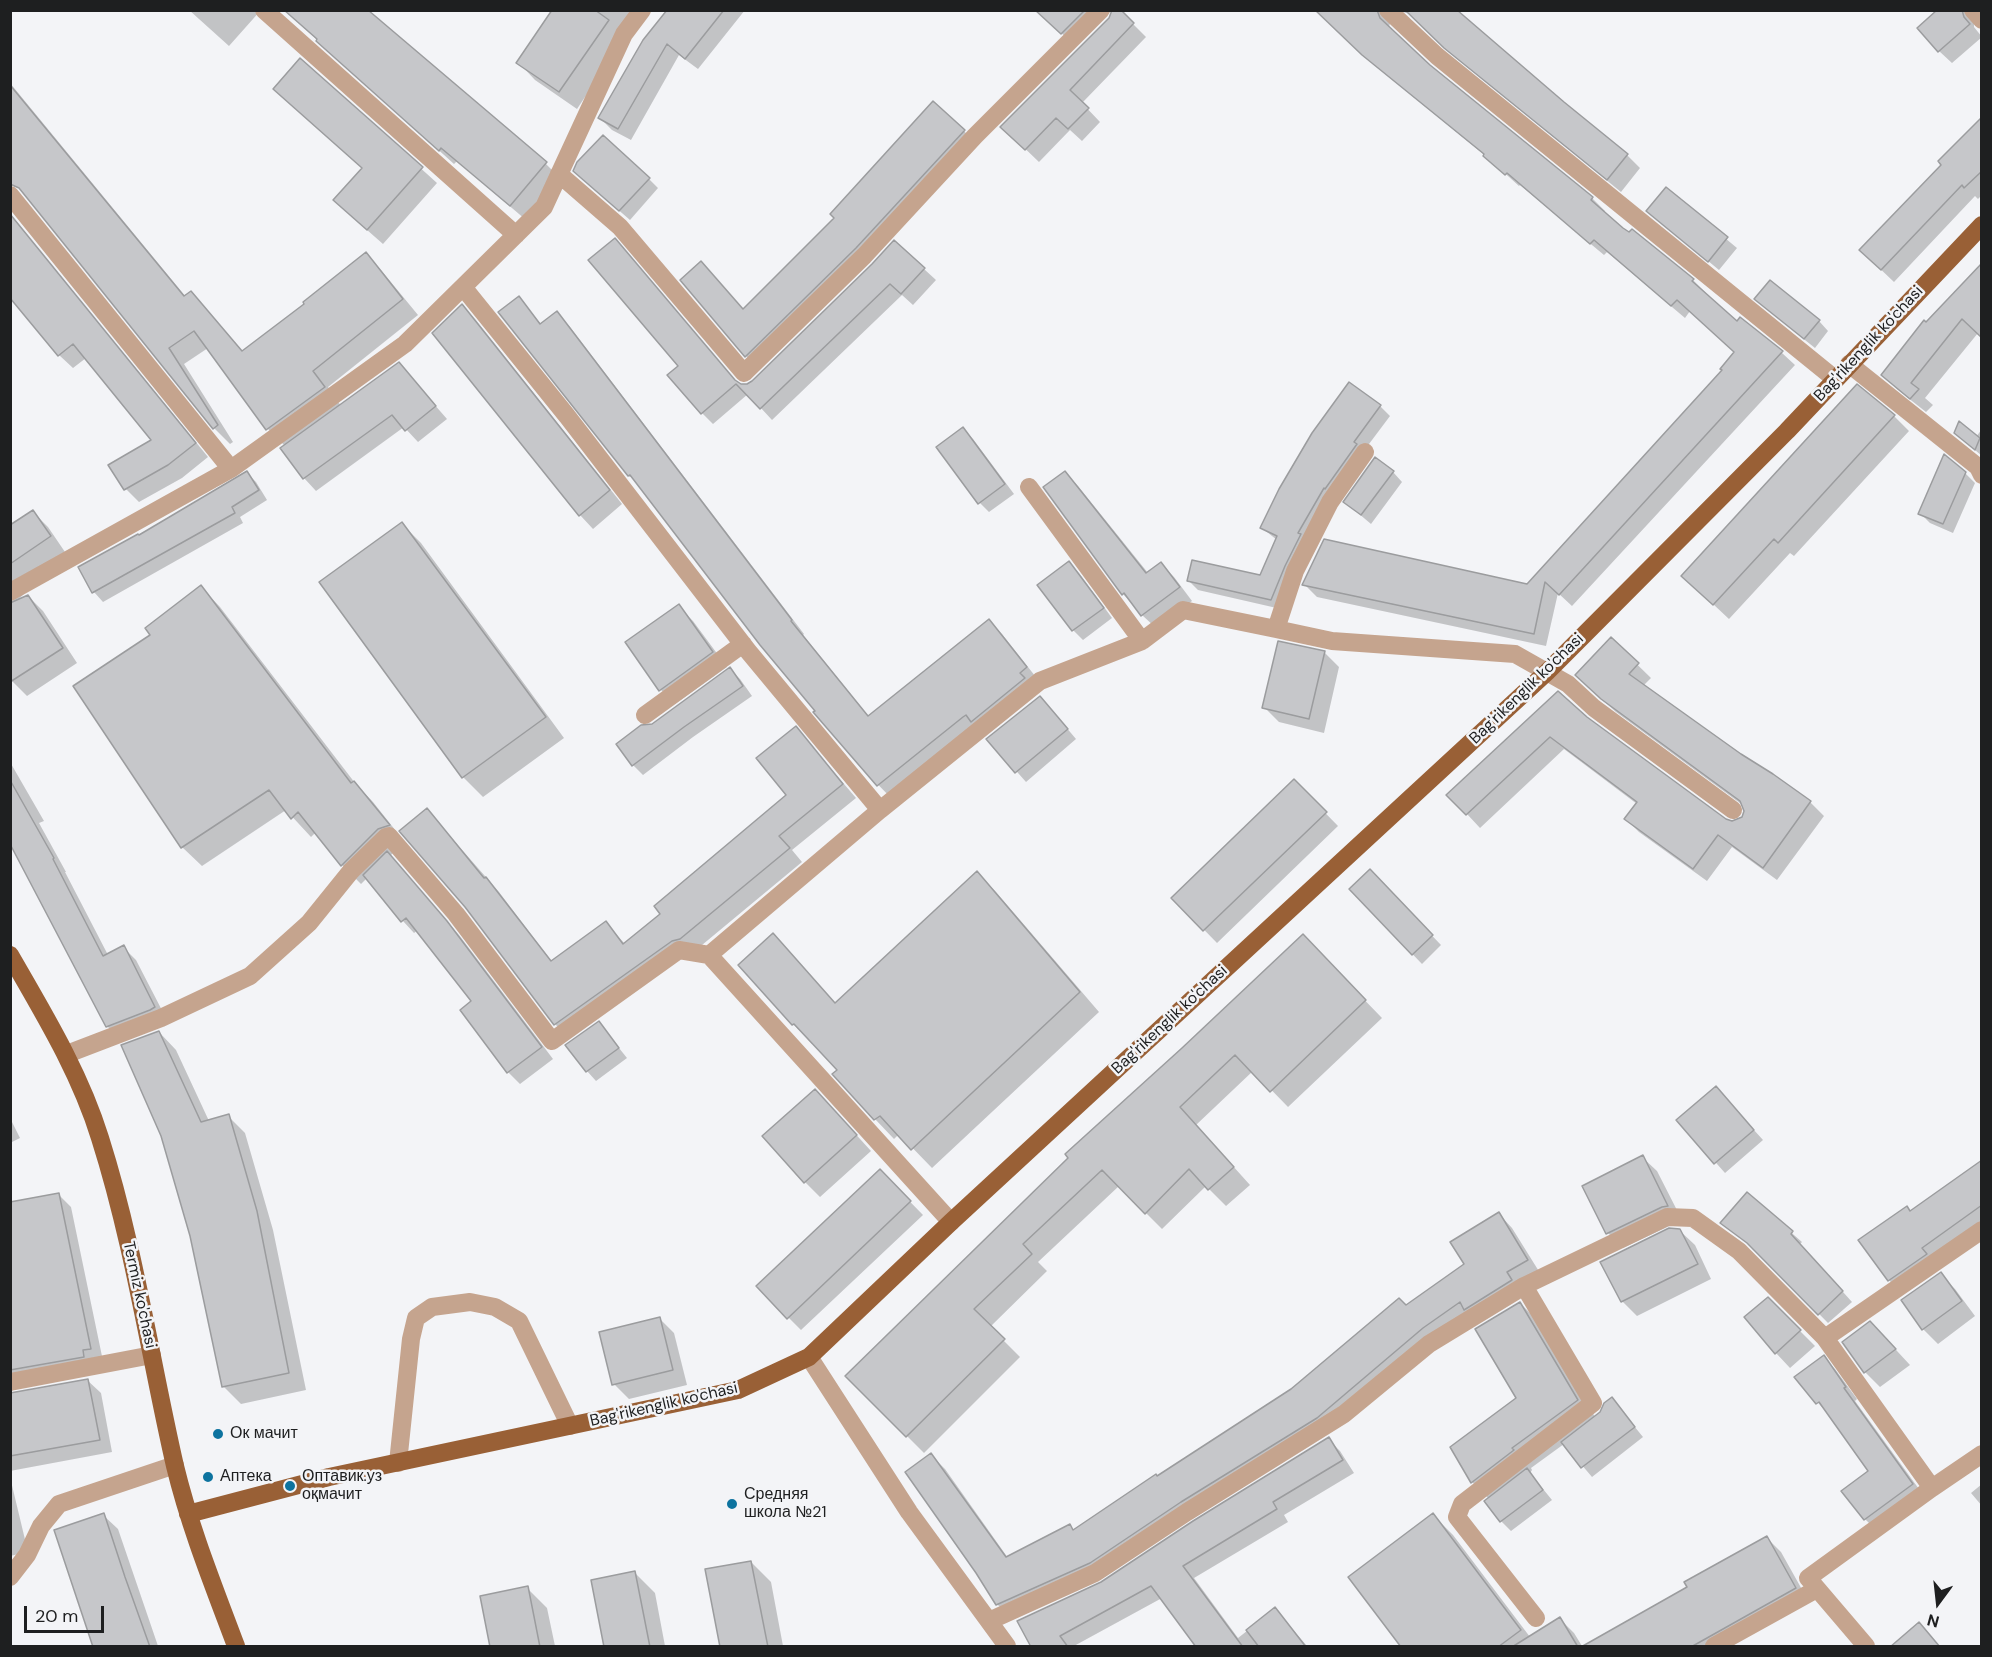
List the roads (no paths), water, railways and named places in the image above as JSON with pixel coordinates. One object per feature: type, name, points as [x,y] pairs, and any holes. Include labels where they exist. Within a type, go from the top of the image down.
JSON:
[{"type":"main road","name":"Bag'rikenglik ko'chasi","points":[[188,1514],[329,1477],[738,1390],[809,1357],[951,1222],[1547,672],[1787,431],[1982,225]]},
{"type":"main road","name":"Termiz ko'chasi","points":[[10,955],[67,1054],[100,1137],[127,1240],[175,1465],[188,1514],[236,1647]]},
{"type":"street","points":[[264,10],[516,235]]},
{"type":"street","points":[[10,592],[231,469],[405,344],[544,207],[624,34],[642,10]]},
{"type":"street","points":[[560,174],[620,227],[744,373],[864,256],[975,136],[1101,10]]},
{"type":"street","points":[[1388,10],[1437,56],[1835,380]]},
{"type":"street","points":[[1973,10],[1982,20]]},
{"type":"street","points":[[10,195],[231,469]]},
{"type":"street","points":[[463,288],[567,416],[743,644],[880,810]]},
{"type":"street","points":[[1849,364],[1978,467],[1982,475]]},
{"type":"street","points":[[1276,628],[1295,571],[1330,502],[1365,452]]},
{"type":"street","points":[[1029,488],[1142,640]]},
{"type":"street","points":[[709,956],[880,810],[1040,681],[1142,640],[1184,610],[1332,641],[1515,654],[1568,684],[1594,708],[1733,810]]},
{"type":"street","points":[[645,715],[743,644]]},
{"type":"street","points":[[67,1054],[161,1018],[250,976],[309,923],[351,871],[389,836],[456,914],[552,1041],[679,950],[709,956],[951,1222]]},
{"type":"street","points":[[989,1621],[1095,1574],[1187,1512],[1344,1414],[1429,1344],[1524,1286],[1667,1217],[1693,1218],[1739,1251],[1825,1338],[1932,1488]]},
{"type":"street","points":[[1825,1338],[1982,1230]]},
{"type":"street","points":[[1524,1286],[1593,1403],[1462,1504],[1457,1517],[1536,1618]]},
{"type":"street","points":[[398,1463],[411,1340],[416,1318],[432,1307],[470,1302],[495,1307],[519,1321],[570,1426]]},
{"type":"street","points":[[10,1382],[152,1355]]},
{"type":"street","points":[[809,1357],[909,1512],[1007,1647]]},
{"type":"street","points":[[1866,1647],[1808,1578],[1982,1454]]},
{"type":"street","points":[[10,1577],[27,1555],[41,1526],[59,1504],[175,1465]]},
{"type":"street","points":[[1714,1647],[1817,1588]]},
{"type":"place","name":"Ок мачит","points":[[218,1434]]},
{"type":"place","name":"Аптека","points":[[208,1477]]},
{"type":"place","name":"Оптавик.уз оқмачит","points":[[290,1486]]},
{"type":"place","name":"Средняя школа №21","points":[[732,1504]]}]
